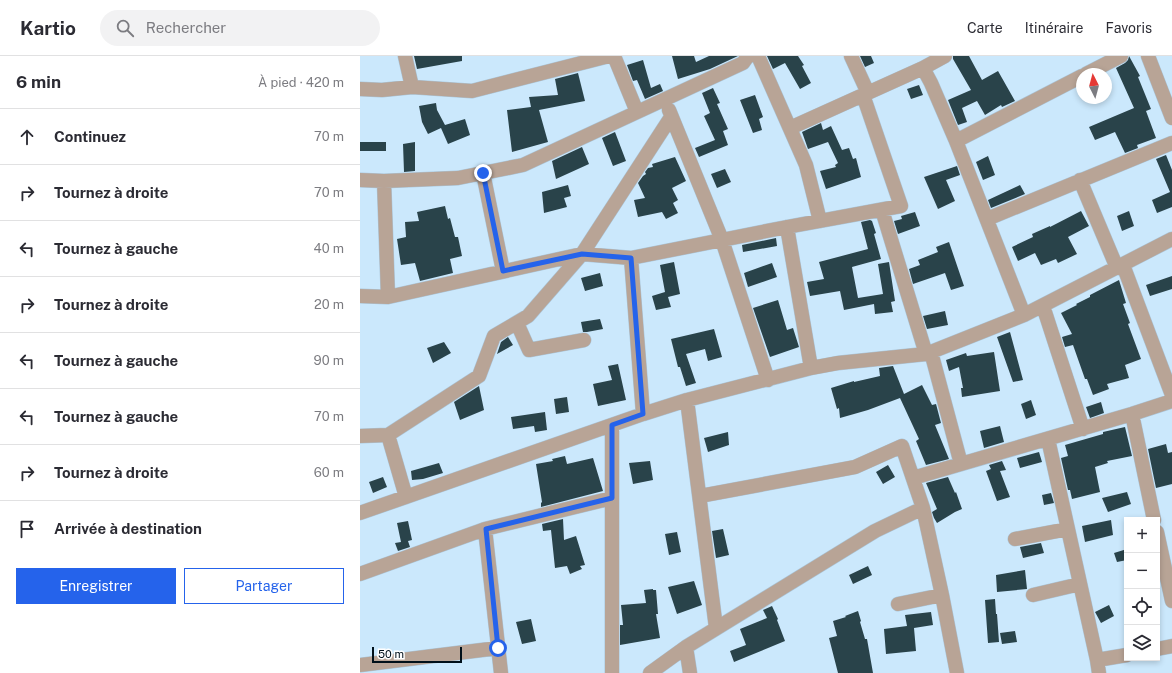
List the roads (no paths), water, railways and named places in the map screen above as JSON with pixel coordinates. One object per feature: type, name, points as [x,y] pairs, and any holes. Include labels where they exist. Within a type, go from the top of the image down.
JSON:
[{"type":"street","points":[[405,56],[412,87]]},
{"type":"street","points":[[360,89],[382,90],[412,87],[472,91],[609,56]]},
{"type":"street","points":[[614,56],[637,112]]},
{"type":"street","points":[[758,56],[806,164],[820,221]]},
{"type":"street","points":[[360,296],[388,297],[582,254],[631,258],[901,206],[852,56]]},
{"type":"street","points":[[1098,68],[1121,56]]},
{"type":"street","points":[[1148,56],[1172,118]]},
{"type":"street","points":[[360,180],[384,181],[458,178],[523,165],[664,99],[744,58]]},
{"type":"street","points":[[790,128],[933,61]]},
{"type":"street","points":[[933,61],[931,83],[956,141],[1024,315]]},
{"type":"street","points":[[956,141],[1076,79]]},
{"type":"street","points":[[664,99],[722,240],[768,380]]},
{"type":"street","points":[[360,436],[388,435],[479,376],[494,336],[528,316],[582,254],[672,117]]},
{"type":"street","points":[[986,219],[1172,143]]},
{"type":"street","points":[[483,173],[503,271]]},
{"type":"street","points":[[1080,180],[1120,267],[1172,395]]},
{"type":"street","points":[[384,181],[388,297]]},
{"type":"street","points":[[882,210],[929,353],[961,464]]},
{"type":"street","points":[[787,227],[811,368]]},
{"type":"street","points":[[360,513],[643,414],[688,400],[811,368],[838,363],[929,353],[1024,315],[1172,240]]},
{"type":"street","points":[[631,258],[643,414]]},
{"type":"street","points":[[1043,306],[1082,429]]},
{"type":"street","points":[[517,323],[529,350],[584,340]]},
{"type":"street","points":[[688,400],[716,628]]},
{"type":"street","points":[[913,478],[1172,401]]},
{"type":"street","points":[[1132,414],[1153,517]]},
{"type":"street","points":[[612,425],[612,673]]},
{"type":"street","points":[[388,435],[406,497]]},
{"type":"street","points":[[1048,439],[1098,667],[1124,656]]},
{"type":"street","points":[[700,496],[855,467],[902,446],[924,508],[957,673]]},
{"type":"street","points":[[360,574],[486,529],[612,498]]},
{"type":"street","points":[[650,673],[686,646],[875,532],[924,508]]},
{"type":"street","points":[[486,529],[501,673]]},
{"type":"street","points":[[1015,539],[1068,529]]},
{"type":"street","points":[[1160,546],[1172,601]]},
{"type":"street","points":[[1033,594],[1080,584]]},
{"type":"street","points":[[898,604],[942,595]]},
{"type":"street","points":[[686,646],[690,673]]},
{"type":"street","points":[[1160,648],[1172,646]]},
{"type":"street","points":[[360,665],[498,648]]}]
